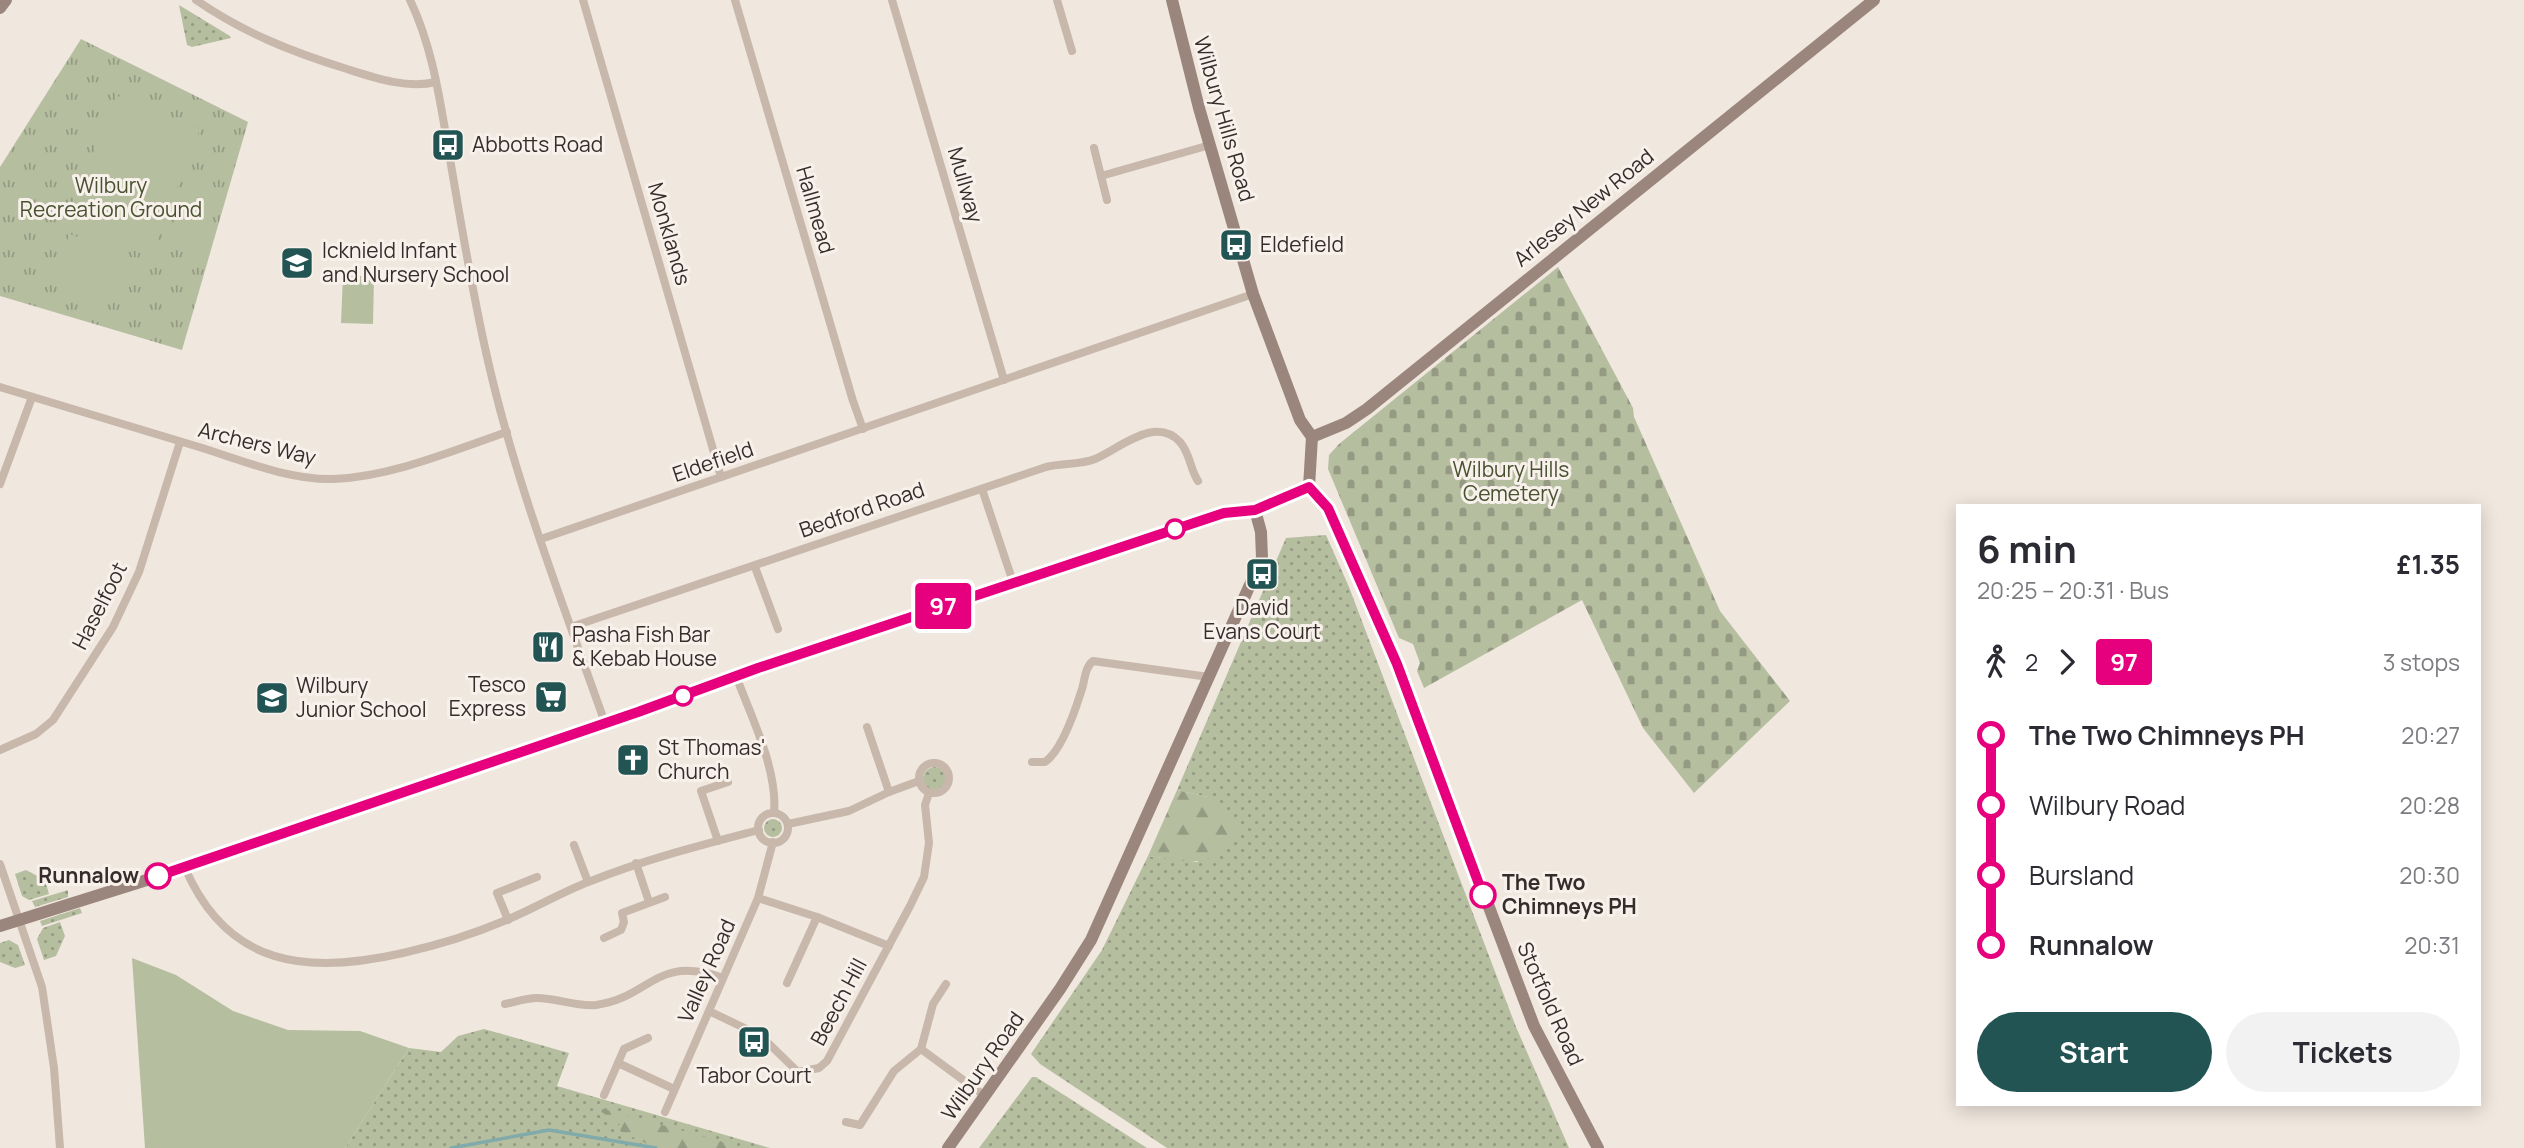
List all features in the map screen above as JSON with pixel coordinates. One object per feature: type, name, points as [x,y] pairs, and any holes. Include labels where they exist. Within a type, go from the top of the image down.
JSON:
[{"type":"street","points":[[0,8],[6,0]]},
{"type":"street","points":[[196,0],[239,27],[295,53],[389,81],[422,85],[436,82]]},
{"type":"street","points":[[410,0],[423,30],[436,82],[471,283],[488,363],[541,539],[606,723]]},
{"type":"street","name":"Monklands","points":[[583,0],[721,478]]},
{"type":"street","name":"Hallmead","points":[[736,0],[863,429]]},
{"type":"street","name":"Mullway","points":[[891,0],[1004,380]]},
{"type":"street","points":[[1057,0],[1072,51]]},
{"type":"street","name":"Wilbury Hills Road","points":[[1172,0],[1253,294],[1300,420],[1312,437]]},
{"type":"street","name":"Arlesey New Road","points":[[1312,437],[1346,423],[1367,409],[1874,0]]},
{"type":"street","points":[[1101,176],[1210,145]]},
{"type":"street","points":[[1094,148],[1107,200]]},
{"type":"street","name":"Eldefield","points":[[541,539],[1253,294]]},
{"type":"street","name":"Archers Way","points":[[0,387],[261,467],[306,477],[330,479],[387,471],[507,432]]},
{"type":"street","points":[[0,484],[32,397]]},
{"type":"street","name":"Bedford Road","points":[[571,627],[1046,467],[1094,459],[1145,433],[1162,432],[1180,442],[1198,481]]},
{"type":"street","points":[[0,926],[185,868],[1013,582],[1224,513],[1255,510],[1309,487],[1312,437]]},
{"type":"street","name":"Haselfoot","points":[[0,750],[36,734],[53,720],[113,627],[139,572],[180,442]]},
{"type":"street","name":"Stotfold Road","points":[[1309,487],[1328,508],[1397,664],[1534,1026],[1598,1148]]},
{"type":"street","points":[[982,489],[1013,582]]},
{"type":"street","name":"Wilbury Road","points":[[948,1148],[1060,989],[1091,940],[1262,558],[1261,532],[1255,510]]},
{"type":"street","points":[[754,567],[778,629]]},
{"type":"street","points":[[1032,762],[1045,762],[1054,753],[1082,692],[1088,666],[1093,661],[1209,677]]},
{"type":"street","points":[[736,676],[772,779],[774,813]]},
{"type":"street","points":[[867,727],[890,792]]},
{"type":"street","points":[[934,762],[945,767],[949,775],[947,787],[938,793],[924,790],[919,781],[920,771],[934,762]]},
{"type":"street","points":[[788,824],[849,811],[919,781]]},
{"type":"street","points":[[718,841],[701,792],[728,782]]},
{"type":"street","name":"Beech Hill","points":[[709,1011],[761,1036],[798,1072],[819,1068],[827,1061],[919,889],[927,865],[929,832],[925,805],[929,793]]},
{"type":"street","points":[[774,813],[783,816],[788,824],[785,837],[773,842],[764,839],[759,830],[762,818],[774,813]]},
{"type":"street","points":[[185,868],[196,894],[229,932],[273,955],[302,963],[328,965],[359,962],[458,940],[636,863],[759,830]]},
{"type":"street","name":"Valley Road","points":[[664,1111],[758,898],[773,842]]},
{"type":"street","points":[[574,845],[587,882]]},
{"type":"street","points":[[636,863],[649,902]]},
{"type":"street","points":[[0,864],[43,987],[48,1014],[60,1148]]},
{"type":"street","points":[[508,920],[497,893],[537,877]]},
{"type":"street","points":[[604,938],[621,930],[624,922],[622,913],[665,897]]},
{"type":"street","name":"Beech Hill","points":[[758,898],[817,917],[889,946]]},
{"type":"street","points":[[787,983],[817,917]]},
{"type":"street","points":[[505,1004],[538,998],[586,1005],[603,1003],[615,1000],[675,970],[704,971],[723,978]]},
{"type":"street","points":[[846,1122],[860,1125],[894,1071],[921,1049],[933,1004],[946,984]]},
{"type":"street","points":[[604,1095],[624,1049],[648,1038]]},
{"type":"street","points":[[921,1049],[985,1096]]},
{"type":"street","points":[[618,1063],[674,1089]]},
{"type":"green space","points":[[179,5],[231,38],[192,47],[187,45]]},
{"type":"green space","name":"Wilbury Recreation Ground","points":[[81,39],[248,122],[182,350],[0,296],[0,167]]},
{"type":"green space","points":[[117,96],[200,129],[150,257],[66,224]]},
{"type":"green space","points":[[184,194],[216,204],[202,249],[170,240]]},
{"type":"green space","points":[[70,234],[132,260],[113,304],[51,278]]},
{"type":"green space","name":"Wilbury Hills Cemetery","points":[[1558,267],[1633,408],[1634,417],[1720,611],[1790,701],[1694,793],[1643,728],[1582,600],[1424,688],[1417,671],[1420,663],[1413,644],[1399,638],[1328,469],[1329,455],[1339,444]]},
{"type":"green space","points":[[343,276],[374,276],[373,324],[341,323]]},
{"type":"green space","points":[[1326,535],[1349,587],[1516,1027],[1569,1148],[1167,1148],[1040,1064],[1031,1054],[1102,950],[1148,856],[1198,862],[1208,797],[1177,790],[1286,538]]},
{"type":"green space","points":[[935,767],[946,774],[947,779],[940,790],[935,791],[924,784],[923,779],[930,768]]},
{"type":"green space","points":[[1177,790],[1208,797],[1241,832],[1219,853],[1199,861],[1148,856]]},
{"type":"green space","points":[[769,819],[777,819],[782,828],[780,835],[769,837],[764,832],[764,824]]},
{"type":"green space","points":[[26,870],[45,880],[49,894],[29,900],[22,896],[15,874]]},
{"type":"green space","points":[[68,890],[68,897],[35,907],[32,901]]},
{"type":"green space","points":[[80,908],[82,913],[42,926],[40,921]]},
{"type":"green space","points":[[60,922],[65,936],[56,956],[44,960],[37,939],[43,928]]},
{"type":"green space","points":[[9,940],[18,945],[25,965],[15,968],[0,962],[0,943]]},
{"type":"green space","points":[[132,958],[176,975],[233,1011],[288,1030],[360,1031],[409,1048],[345,1148],[145,1148]]},
{"type":"green space","points":[[484,1029],[569,1053],[557,1086],[770,1148],[345,1148],[409,1048],[441,1052],[458,1036]]},
{"type":"green space","points":[[1032,1077],[1036,1077],[1147,1148],[979,1148]]},
{"type":"green space","points":[[593,1106],[745,1148],[656,1148],[620,1131],[622,1126]]},
{"type":"waterway","points":[[451,1148],[549,1130],[656,1148]]},
{"type":"bus line","name":"97","points":[[158,876],[638,712],[758,668],[1224,513],[1255,510],[1309,487],[1328,508],[1397,664],[1483,895]]},
{"type":"place","name":"Abbotts Road","points":[[448,145]]},
{"type":"place","name":"Eldefield","points":[[1236,245]]},
{"type":"place","name":"Icknield Infant and Nursery School","points":[[297,263]]},
{"type":"place","name":"David Evans Court","points":[[1262,574]]},
{"type":"place","name":"Pasha Fish Bar & Kebab House","points":[[548,647]]},
{"type":"place","name":"Tesco Express","points":[[551,697]]},
{"type":"place","name":"Wilbury Junior School","points":[[272,698]]},
{"type":"place","name":"St Thomas' Church","points":[[633,760]]},
{"type":"place","name":"Runnalow","points":[[158,876]]},
{"type":"place","name":"The Two Chimneys PH","points":[[1483,895]]},
{"type":"place","name":"Tabor Court","points":[[754,1042]]}]
